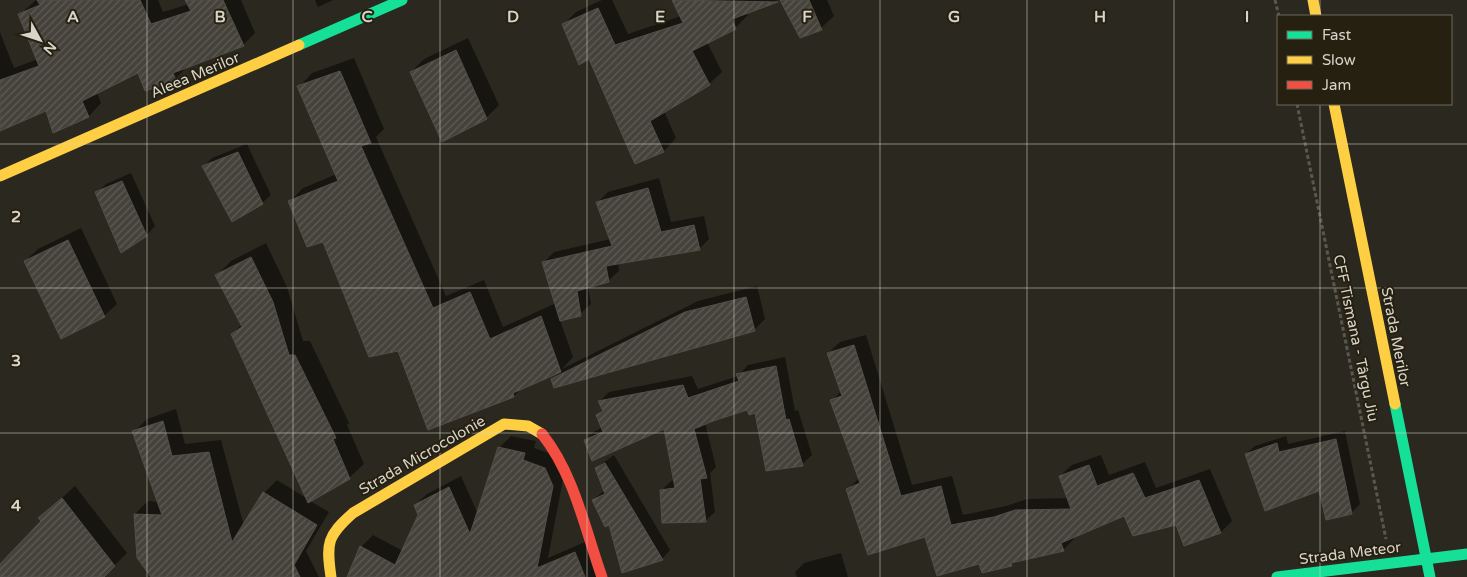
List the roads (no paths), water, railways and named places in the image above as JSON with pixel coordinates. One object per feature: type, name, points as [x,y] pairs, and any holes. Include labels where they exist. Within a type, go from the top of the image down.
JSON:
[{"type":"street","name":"Aleea Merilor","points":[[0,176],[402,0]]},
{"type":"street","points":[[1312,0],[1316,15]]},
{"type":"street","name":"Strada Merilor","points":[[1334,105],[1430,577]]},
{"type":"street","name":"Strada Microcolonie","points":[[330,577],[327,551],[335,530],[353,513],[504,424],[528,426],[540,432],[558,458],[602,577]]},
{"type":"street","name":"Strada Meteor","points":[[1277,577],[1467,554]]}]
